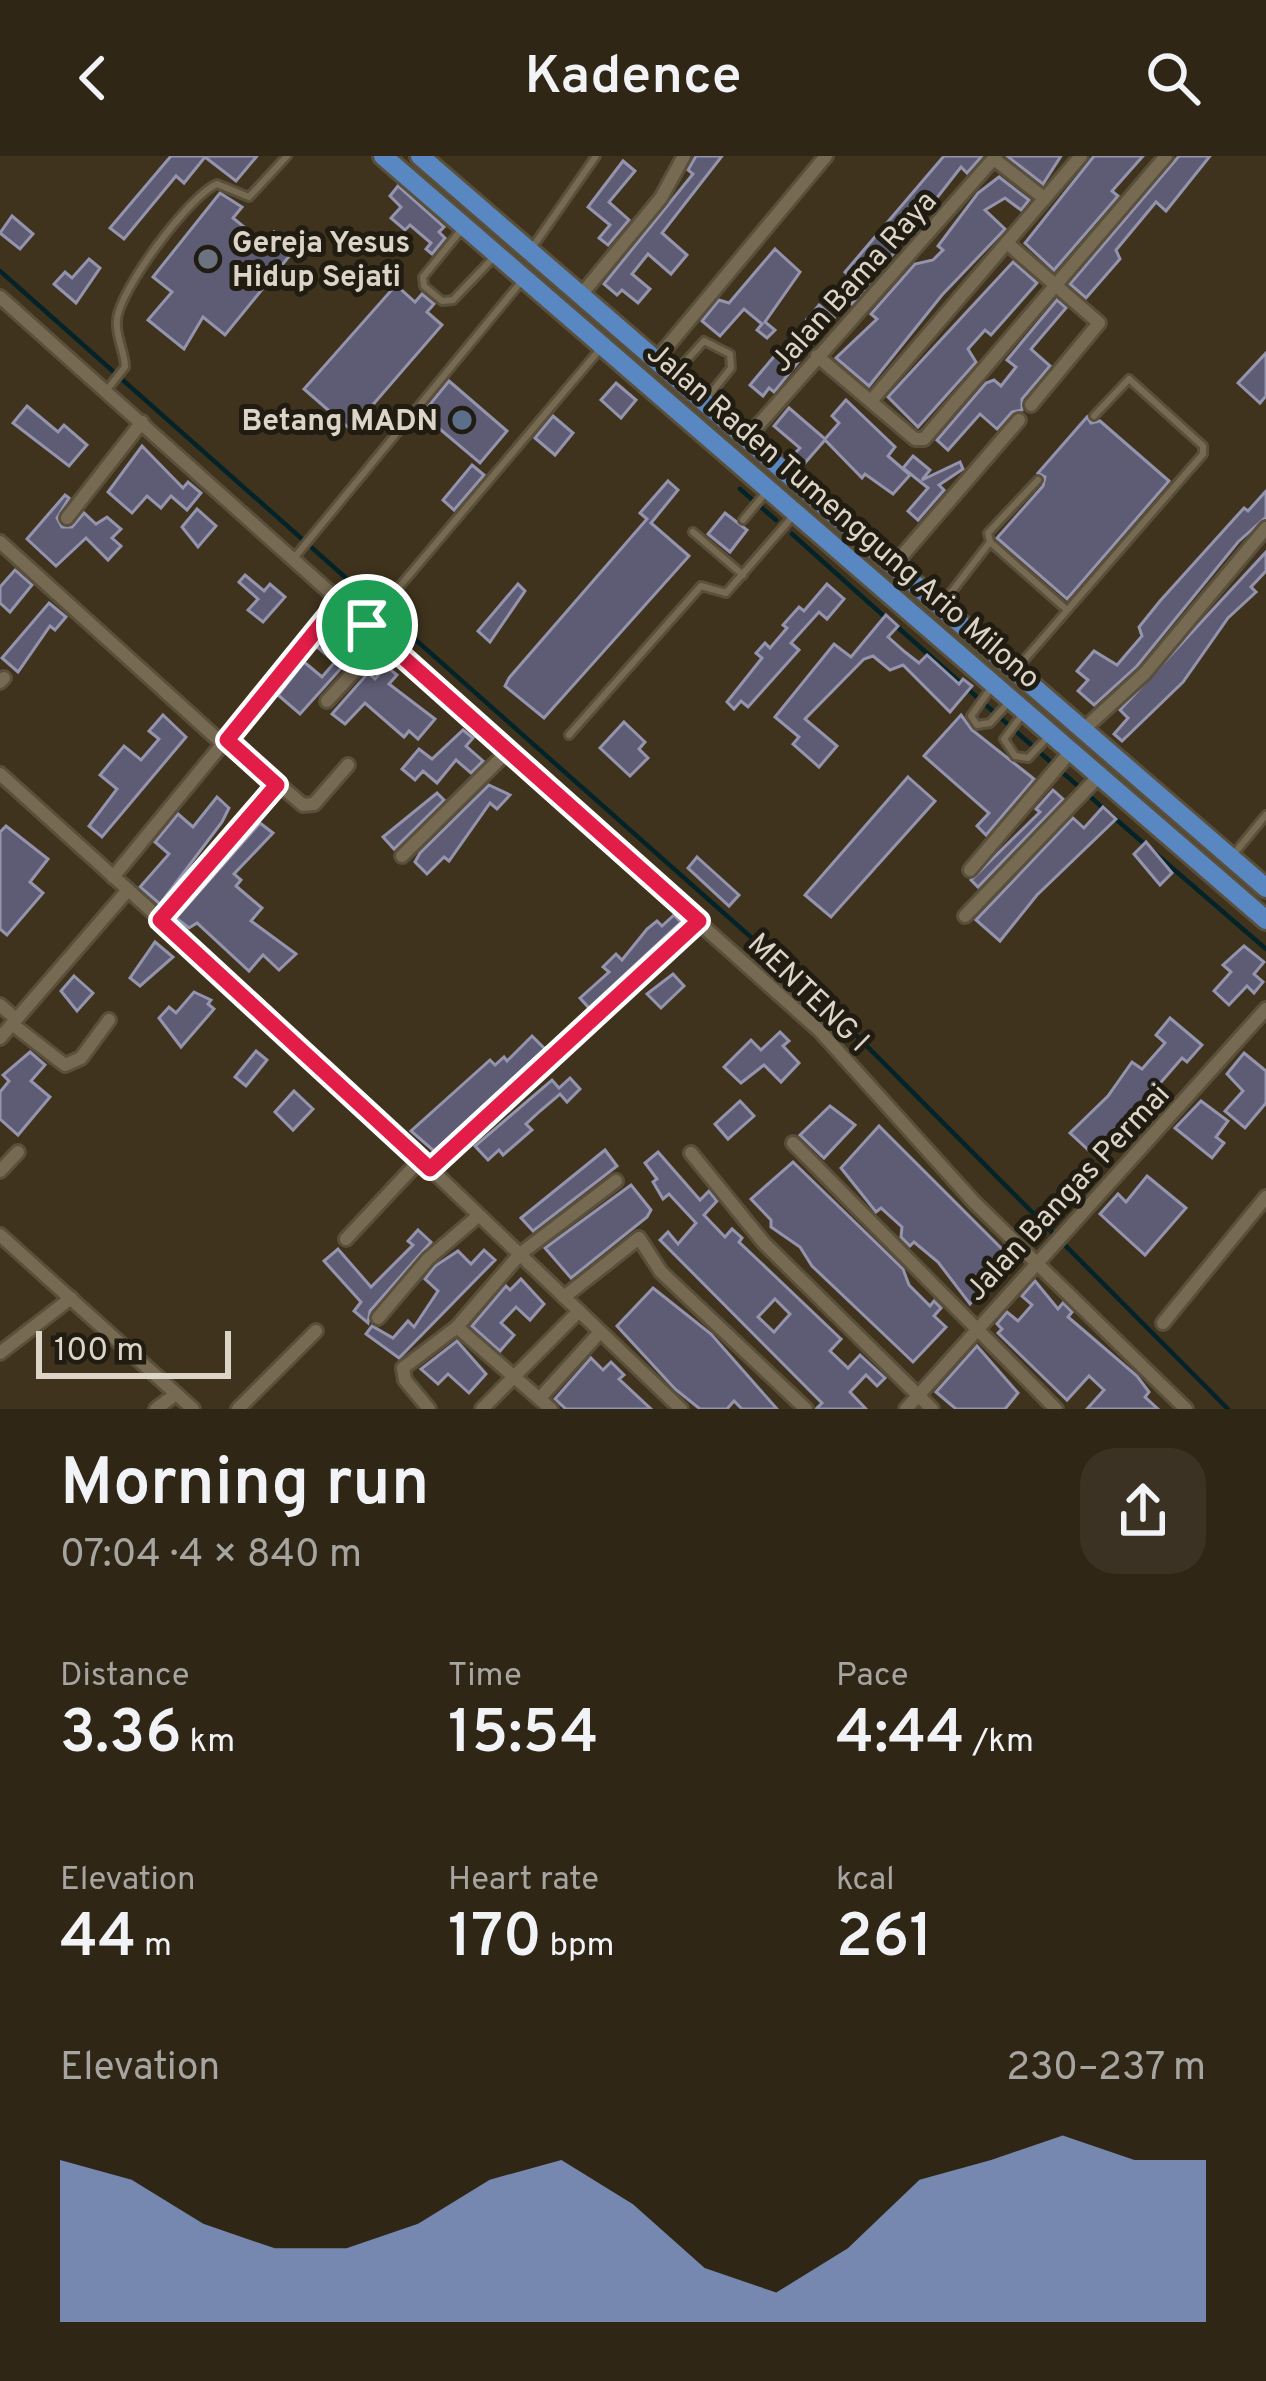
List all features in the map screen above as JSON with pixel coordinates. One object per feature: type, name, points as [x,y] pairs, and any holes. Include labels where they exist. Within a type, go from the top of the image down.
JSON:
[{"type":"highway","name":"Jalan Raden Tumenggung Ario Milono","points":[[383,156],[1266,920]]},
{"type":"highway","name":"Jalan Raden Tumenggung Ario Milono","points":[[420,156],[1266,888]]},
{"type":"highway","points":[[925,624],[940,606]]},
{"type":"street","points":[[581,295],[661,197],[684,156]]},
{"type":"street","points":[[656,360],[826,156]]},
{"type":"street","points":[[872,401],[1081,156]]},
{"type":"street","points":[[817,356],[915,440],[924,440],[1166,156]]},
{"type":"street","points":[[995,158],[1044,198]]},
{"type":"street","name":"Jalan Bama Raya","points":[[747,438],[995,158]]},
{"type":"street","points":[[1007,243],[1099,323],[1031,405]]},
{"type":"street","name":"MENTENG I","points":[[0,298],[297,553],[340,601],[372,620],[383,640],[844,1055],[903,1128],[1186,1409]]},
{"type":"street","points":[[894,565],[1018,420]]},
{"type":"street","points":[[67,518],[142,422]]},
{"type":"street","points":[[1084,729],[1144,673],[1266,528]]},
{"type":"street","points":[[0,542],[225,742],[309,806],[348,765]]},
{"type":"street","points":[[113,877],[340,601]]},
{"type":"street","points":[[326,701],[383,640]]},
{"type":"street","points":[[402,856],[508,751]]},
{"type":"street","points":[[970,870],[1071,752]]},
{"type":"street","points":[[0,774],[425,1164],[681,1409]]},
{"type":"street","points":[[965,916],[1099,776]]},
{"type":"street","points":[[160,920],[277,785]]},
{"type":"street","points":[[0,1038],[128,890]]},
{"type":"street","points":[[346,1239],[699,921]]},
{"type":"street","points":[[0,1005],[65,1065],[81,1058],[109,1020]]},
{"type":"street","name":"Jalan Bangas Permai","points":[[906,1409],[1266,1009]]},
{"type":"street","points":[[793,1144],[1056,1409]]},
{"type":"street","points":[[0,1171],[18,1152]]},
{"type":"street","points":[[691,1153],[764,1244],[932,1409]]},
{"type":"street","points":[[429,1409],[405,1380],[403,1368],[457,1327],[520,1254],[616,1181]]},
{"type":"street","points":[[1163,1323],[1266,1197]]},
{"type":"street","points":[[378,1318],[428,1259],[478,1216]]},
{"type":"street","points":[[0,1235],[193,1409]]},
{"type":"street","points":[[564,1297],[640,1238],[661,1272],[806,1409]]},
{"type":"street","points":[[0,1353],[70,1298]]},
{"type":"street","points":[[482,1409],[579,1311]]},
{"type":"street","points":[[457,1327],[517,1373],[551,1409]]},
{"type":"street","points":[[238,1409],[316,1331]]},
{"type":"street","points":[[539,1398],[600,1332]]},
{"type":"street","points":[[156,1409],[176,1394]]},
{"type":"lane","points":[[106,391],[124,367],[117,320],[124,297],[173,226],[218,184],[249,197],[287,156]]},
{"type":"lane","points":[[530,250],[596,156]]},
{"type":"lane","points":[[465,226],[423,277],[424,286],[448,302],[497,254]]},
{"type":"lane","points":[[297,553],[525,278]]},
{"type":"lane","points":[[674,375],[704,341],[730,354],[730,368],[704,401]]},
{"type":"lane","points":[[372,620],[603,346]]},
{"type":"lane","points":[[1016,670],[1204,449],[1129,379],[1094,416]]},
{"type":"lane","points":[[1038,480],[988,533],[990,542],[1067,610]]},
{"type":"lane","points":[[742,520],[769,488]]},
{"type":"lane","points":[[569,735],[701,586],[727,593],[796,512]]},
{"type":"lane","points":[[693,532],[743,575]]},
{"type":"lane","points":[[940,606],[990,542]]},
{"type":"lane","points":[[994,684],[973,710],[972,721],[982,727],[1018,705]]},
{"type":"lane","points":[[1018,705],[1005,747],[1024,760],[1051,734]]},
{"type":"lane","points":[[1231,857],[1266,815]]},
{"type":"building","points":[[171,156],[257,156],[236,181],[205,157],[184,183],[176,176],[124,239],[110,228]]},
{"type":"building","points":[[696,156],[722,156],[662,233],[687,255],[671,274],[648,254],[632,274],[650,289],[638,303],[622,290],[617,295],[604,284],[693,174],[688,170]]},
{"type":"building","points":[[944,156],[982,156],[967,173],[961,167],[889,259],[885,255],[866,277],[871,281],[852,304],[843,296],[847,292],[842,288],[851,277],[845,272]]},
{"type":"building","points":[[1007,156],[1061,156],[1043,184]]},
{"type":"building","points":[[1094,156],[1143,156],[1112,191],[1118,196],[1054,270],[1025,243]]},
{"type":"building","points":[[1179,156],[1210,156],[1166,211],[1156,202],[1116,250],[1120,259],[1086,298],[1070,284]]},
{"type":"building","points":[[623,161],[635,171],[609,202],[629,220],[608,245],[599,238],[610,225],[588,207]]},
{"type":"building","points":[[999,177],[1029,200],[1021,210],[1005,198],[985,210],[1005,229],[942,295],[869,386],[836,358],[877,319],[871,314],[915,264],[933,260],[943,250],[938,246],[978,193]]},
{"type":"building","points":[[398,186],[444,227],[439,232],[445,238],[432,254],[426,249],[431,243],[410,225],[405,230],[391,218],[401,207],[390,196]]},
{"type":"building","name":"Gereja Yesus Hidup Sejati","points":[[220,193],[242,207],[233,218],[265,244],[274,232],[295,249],[225,335],[203,317],[184,349],[148,320],[172,292],[153,277]]},
{"type":"building","points":[[12,216],[33,234],[20,249],[0,233]]},
{"type":"building","points":[[775,249],[800,272],[765,322],[775,330],[767,338],[757,330],[762,324],[744,309],[720,336],[702,321],[719,300],[729,303]]},
{"type":"building","points":[[89,259],[100,268],[76,303],[54,284],[65,272],[72,278]]},
{"type":"building","points":[[1013,262],[1037,283],[991,335],[985,330],[968,349],[976,362],[918,427],[888,397]]},
{"type":"building","points":[[396,285],[415,302],[422,294],[434,304],[427,312],[442,325],[351,430],[304,389]]},
{"type":"building","points":[[1057,300],[1066,308],[1031,349],[1050,366],[1022,399],[1022,410],[1012,412],[997,429],[980,414],[948,450],[937,440],[986,383],[994,380],[1001,386],[1016,367],[1007,360]]},
{"type":"building","points":[[819,305],[834,318],[774,392],[769,388],[763,396],[750,385],[777,353],[786,361],[815,325],[807,319]]},
{"type":"building","points":[[1266,353],[1266,396],[1260,403],[1238,383]]},
{"type":"building","name":"Betang MADN","points":[[449,381],[507,431],[480,463],[422,414]]},
{"type":"building","points":[[616,383],[636,400],[621,418],[601,400]]},
{"type":"building","points":[[846,400],[895,447],[888,456],[910,475],[893,494],[865,474],[862,478],[825,440],[804,464],[794,454],[800,448],[774,426],[789,408],[825,439],[839,423],[832,416]]},
{"type":"building","points":[[27,406],[58,432],[64,425],[87,445],[69,466],[13,423]]},
{"type":"building","points":[[553,416],[573,433],[555,455],[535,438]]},
{"type":"building","points":[[1087,417],[1091,423],[1100,421],[1169,481],[1067,599],[997,538],[1043,486],[1045,477],[1038,473]]},
{"type":"building","points":[[142,446],[183,488],[188,482],[201,493],[187,510],[171,496],[161,508],[147,496],[132,513],[108,492]]},
{"type":"building","points":[[913,456],[930,470],[922,480],[960,462],[963,469],[939,485],[944,490],[918,520],[908,511],[928,488],[903,468]]},
{"type":"building","points":[[472,465],[484,475],[454,510],[443,500]]},
{"type":"building","points":[[668,481],[678,490],[651,523],[689,556],[544,718],[505,686],[509,678],[647,519],[640,513]]},
{"type":"building","points":[[1266,491],[1266,517],[1238,542],[1137,666],[1094,705],[1078,691],[1088,680],[1077,671],[1094,651],[1117,665],[1142,636],[1139,627],[1160,601],[1244,508],[1248,511]]},
{"type":"building","points":[[65,495],[69,498],[57,518],[62,527],[72,527],[84,513],[96,524],[107,517],[121,529],[112,538],[121,546],[108,560],[86,538],[56,566],[27,539]]},
{"type":"building","points":[[197,509],[216,526],[198,547],[182,527]]},
{"type":"building","points":[[725,513],[747,530],[730,552],[708,534]]},
{"type":"building","points":[[1266,552],[1266,571],[1251,587],[1256,592],[1228,618],[1183,682],[1122,741],[1114,734],[1128,718],[1120,710]]},
{"type":"building","points":[[15,570],[32,585],[10,612],[0,603],[0,587]]},
{"type":"building","points":[[245,575],[264,591],[270,584],[285,597],[263,622],[248,610],[258,599],[239,582]]},
{"type":"building","points":[[518,584],[525,591],[490,642],[478,631]]},
{"type":"building","points":[[827,584],[844,599],[827,619],[819,612],[791,643],[799,650],[748,707],[741,701],[734,709],[727,702],[762,658],[756,653],[765,643],[770,648],[799,607],[804,611]]},
{"type":"building","points":[[49,603],[66,617],[55,630],[50,626],[18,672],[2,658]]},
{"type":"building","points":[[886,615],[898,626],[888,637],[905,652],[919,663],[927,655],[959,684],[963,679],[972,686],[950,712],[903,665],[890,670],[873,656],[864,659],[805,719],[837,746],[819,767],[793,744],[799,737],[775,717],[834,644],[851,657]]},
{"type":"building","points":[[339,619],[362,645],[300,714],[278,695],[304,662],[322,677],[335,662],[316,646]]},
{"type":"building","points":[[386,666],[397,675],[389,684],[435,719],[418,739],[409,731],[404,737],[365,703],[345,724],[332,714],[368,673],[375,679]]},
{"type":"building","points":[[163,715],[186,737],[102,837],[89,826],[117,789],[100,775],[124,746],[141,760],[159,739],[149,731]]},
{"type":"building","points":[[961,715],[972,730],[1034,779],[986,835],[977,826],[989,813],[924,756]]},
{"type":"building","points":[[624,722],[645,742],[639,749],[648,758],[630,776],[600,748]]},
{"type":"building","points":[[463,730],[473,738],[466,746],[483,761],[471,773],[456,760],[437,783],[423,771],[415,780],[402,769],[419,749],[432,759]]},
{"type":"building","points":[[908,777],[935,801],[831,917],[805,895]]},
{"type":"building","points":[[489,785],[510,795],[497,809],[490,803],[449,861],[444,857],[427,874],[415,862],[420,853]]},
{"type":"building","points":[[1053,790],[1063,799],[978,887],[971,880],[1040,812],[1036,809]]},
{"type":"building","points":[[437,793],[444,800],[394,849],[383,837]]},
{"type":"building","points":[[217,797],[229,808],[222,822],[160,904],[140,887],[169,854],[155,842],[178,814],[193,827]]},
{"type":"building","points":[[1103,807],[1116,819],[1037,895],[1000,941],[976,920],[1073,818],[1084,828]]},
{"type":"building","points":[[260,823],[273,833],[234,874],[241,880],[236,886],[262,908],[251,921],[296,954],[279,970],[263,955],[249,971],[197,923],[189,928],[176,918]]},
{"type":"building","points":[[6,826],[48,859],[30,882],[43,893],[7,935],[0,929],[0,832]]},
{"type":"building","points":[[1146,842],[1172,873],[1160,885],[1134,854]]},
{"type":"building","points":[[697,857],[739,895],[729,906],[688,868]]},
{"type":"building","points":[[674,915],[681,922],[589,1008],[580,998],[609,972],[603,967],[616,954],[622,960],[647,929],[657,921],[662,926]]},
{"type":"building","points":[[155,942],[173,957],[140,986],[130,978]]},
{"type":"building","points":[[1244,946],[1264,962],[1254,974],[1263,982],[1254,993],[1247,986],[1229,1005],[1214,991],[1231,972],[1223,965]]},
{"type":"building","points":[[673,974],[684,986],[661,1008],[647,994]]},
{"type":"building","points":[[74,976],[93,993],[77,1011],[61,991]]},
{"type":"building","points":[[194,992],[211,1000],[208,1004],[214,1009],[181,1047],[159,1018],[169,1007],[176,1013]]},
{"type":"building","points":[[1170,1018],[1202,1045],[1187,1062],[1182,1058],[1096,1157],[1070,1133],[1108,1096],[1132,1062],[1142,1069],[1165,1043],[1156,1035]]},
{"type":"building","points":[[780,1032],[789,1041],[783,1046],[799,1063],[781,1082],[764,1065],[741,1083],[724,1067],[751,1040],[761,1050]]},
{"type":"building","points":[[532,1036],[545,1049],[434,1151],[411,1131],[490,1060],[495,1065],[504,1057],[507,1061]]},
{"type":"building","points":[[256,1051],[267,1060],[246,1086],[235,1077]]},
{"type":"building","points":[[30,1052],[45,1065],[31,1081],[50,1097],[18,1135],[0,1119],[0,1092],[9,1081],[3,1075]]},
{"type":"building","points":[[1244,1053],[1266,1071],[1266,1103],[1245,1128],[1225,1111],[1243,1091],[1227,1074]]},
{"type":"building","points":[[570,1078],[580,1089],[567,1102],[560,1094],[540,1111],[526,1124],[532,1130],[503,1155],[499,1150],[488,1160],[475,1146],[552,1080],[559,1088]]},
{"type":"building","points":[[294,1091],[313,1109],[293,1130],[275,1112]]},
{"type":"building","points":[[740,1101],[754,1116],[728,1139],[715,1124]]},
{"type":"building","points":[[1201,1101],[1228,1121],[1216,1137],[1224,1143],[1212,1158],[1175,1128]]},
{"type":"building","points":[[830,1106],[855,1125],[824,1158],[800,1135]]},
{"type":"building","points":[[879,1126],[1004,1251],[993,1263],[1001,1269],[970,1304],[938,1262],[914,1242],[910,1246],[901,1237],[902,1227],[881,1208],[876,1212],[841,1168]]},
{"type":"building","points":[[605,1150],[617,1166],[533,1231],[521,1218]]},
{"type":"building","points":[[658,1152],[700,1200],[709,1191],[717,1201],[704,1215],[725,1237],[732,1229],[742,1238],[739,1242],[841,1339],[830,1351],[848,1368],[860,1355],[885,1378],[877,1386],[866,1375],[850,1392],[866,1409],[816,1409],[822,1403],[660,1240],[668,1232],[678,1244],[696,1223],[669,1194],[663,1199],[645,1163]],"holes":[[[775,1299],[790,1314],[774,1332],[758,1317]]]},
{"type":"building","points":[[793,1162],[903,1269],[909,1285],[930,1306],[934,1301],[941,1308],[934,1316],[946,1327],[913,1362],[812,1266],[800,1247],[771,1227],[771,1220],[751,1199]]},
{"type":"building","points":[[1147,1176],[1186,1208],[1145,1255],[1100,1214],[1118,1194],[1126,1202]]},
{"type":"building","points":[[631,1185],[651,1210],[647,1217],[571,1278],[545,1248]]},
{"type":"building","points":[[418,1230],[431,1242],[370,1311],[368,1323],[354,1311],[361,1302],[324,1261],[338,1249],[371,1287],[413,1245],[408,1241]]},
{"type":"building","points":[[484,1250],[495,1260],[399,1358],[366,1334],[372,1326],[393,1338],[408,1321],[414,1327],[438,1291],[425,1279],[435,1266],[458,1251],[471,1264]]},
{"type":"building","points":[[521,1279],[544,1304],[530,1320],[516,1307],[501,1323],[514,1335],[500,1351],[472,1326],[506,1286],[510,1290]]},
{"type":"building","points":[[1035,1281],[1058,1309],[1063,1303],[1072,1312],[1068,1317],[1137,1376],[1149,1392],[1145,1397],[1158,1409],[1087,1409],[1104,1390],[1089,1376],[1067,1400],[998,1333],[1002,1329],[997,1324],[1007,1312],[1018,1321],[1032,1305],[1022,1296]]},
{"type":"building","points":[[653,1288],[711,1334],[777,1409],[742,1409],[734,1401],[727,1409],[700,1409],[675,1389],[617,1326]]},
{"type":"building","points":[[457,1341],[486,1374],[469,1393],[448,1374],[438,1384],[421,1369]]},
{"type":"building","points":[[977,1346],[1018,1393],[1005,1409],[956,1409],[936,1392]]},
{"type":"building","points":[[591,1358],[603,1370],[611,1362],[624,1375],[619,1379],[651,1409],[566,1409],[555,1399]]},
{"type":"waterway","points":[[0,271],[816,995],[1228,1409]]},
{"type":"waterway","points":[[740,489],[776,520]]},
{"type":"waterway","points":[[792,534],[886,618]]},
{"type":"waterway","points":[[895,625],[1103,808]]},
{"type":"waterway","points":[[1111,815],[1266,949]]},
{"type":"place","name":"Gereja Yesus Hidup Sejati","points":[[208,259]]},
{"type":"place","name":"Betang MADN","points":[[462,420]]},
{"type":"route","points":[[340,601],[367,625],[699,921],[430,1169],[160,920],[277,785],[227,740],[340,601]]}]
